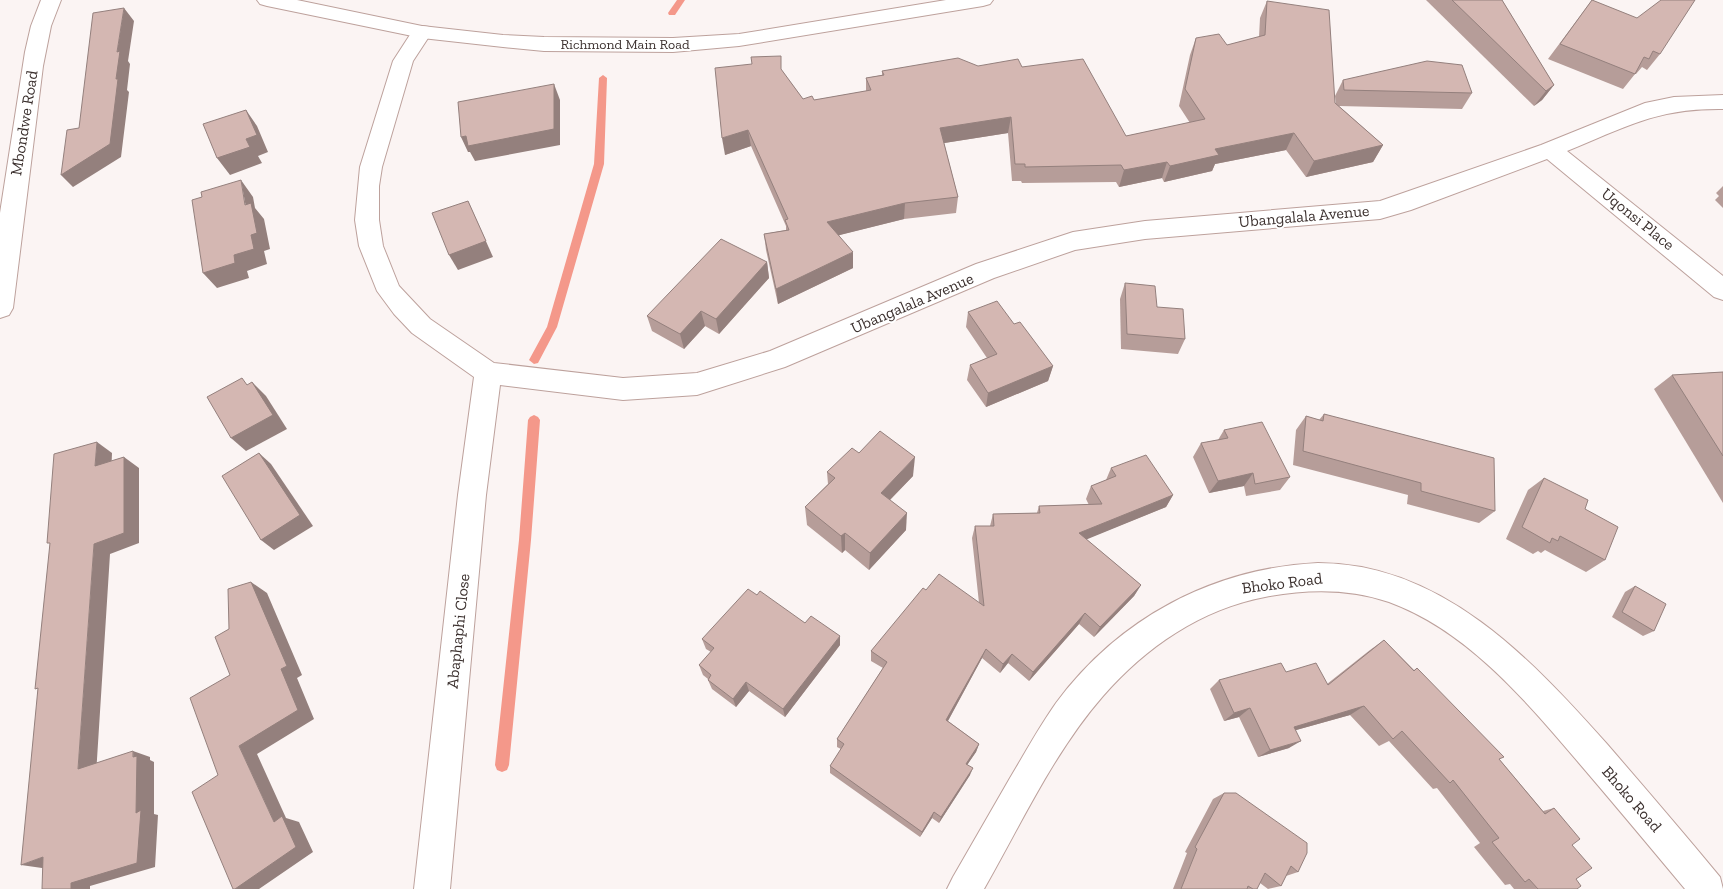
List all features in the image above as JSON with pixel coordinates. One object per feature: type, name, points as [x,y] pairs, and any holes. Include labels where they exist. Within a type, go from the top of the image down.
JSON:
[{"type":"street","name":"Mbondwe Road","points":[[0,308],[17,167],[35,55],[40,30],[51,0]]},
{"type":"street","name":"Richmond Main Road","points":[[267,0],[422,32],[544,44],[673,45],[739,40],[983,0]]},
{"type":"street","name":"Ubangalala Avenue","points":[[422,32],[403,61],[368,186],[367,220],[370,246],[389,290],[403,307],[436,338],[488,373],[623,389],[697,384],[776,360],[985,271],[1073,242],[1145,230],[1380,210],[1403,204],[1550,150],[1650,108],[1698,100],[1723,102]]},
{"type":"street","name":"Uqonsi Place","points":[[1550,150],[1695,264],[1723,290]]},
{"type":"street","name":"Abaphaphi Close","points":[[432,889],[472,496],[488,373]]},
{"type":"street","name":"Bhoko Road","points":[[965,889],[1052,738],[1073,707],[1126,651],[1149,632],[1180,612],[1211,597],[1240,588],[1316,576],[1353,578],[1380,586],[1452,618],[1480,638],[1543,695],[1708,889]]},
{"type":"building","points":[[1452,0],[1502,0],[1554,85],[1546,91]]},
{"type":"building","points":[[1592,0],[1637,18],[1661,0],[1695,0],[1660,54],[1653,51],[1649,59],[1644,57],[1635,74],[1560,44]]},
{"type":"building","points":[[1267,1],[1329,10],[1335,103],[1383,145],[1314,161],[1294,133],[1215,149],[1219,155],[1170,166],[1167,162],[1124,170],[1121,165],[1025,167],[1025,164],[1015,164],[1011,117],[940,128],[958,197],[905,203],[827,222],[853,252],[776,289],[764,234],[789,230],[785,220],[788,219],[748,130],[722,138],[715,68],[752,64],[751,57],[781,56],[781,69],[803,99],[812,96],[814,100],[871,90],[866,78],[884,75],[882,71],[958,58],[978,66],[1018,59],[1022,67],[1083,59],[1126,136],[1205,119],[1185,89],[1196,38],[1219,34],[1227,45],[1265,35]]},
{"type":"building","points":[[124,8],[117,52],[120,51],[110,144],[61,175],[67,130],[79,128],[93,13]]},
{"type":"building","points":[[1427,61],[1462,65],[1472,93],[1344,90],[1343,80]]},
{"type":"building","points":[[554,84],[554,129],[468,146],[466,136],[461,137],[458,102]]},
{"type":"building","points":[[246,110],[257,135],[246,139],[250,147],[217,158],[203,124]]},
{"type":"building","points":[[241,180],[245,205],[251,203],[257,233],[251,235],[254,249],[234,255],[235,263],[203,273],[192,200],[202,197],[201,192]]},
{"type":"building","points":[[468,201],[486,241],[449,255],[432,213]]},
{"type":"building","points":[[721,239],[767,262],[716,319],[701,311],[680,334],[647,316]]},
{"type":"building","points":[[1125,283],[1155,286],[1157,307],[1183,309],[1185,339],[1127,334]]},
{"type":"building","points":[[997,301],[1014,324],[1020,322],[1053,366],[988,393],[970,365],[997,354],[968,312]]},
{"type":"building","points":[[1723,372],[1723,456],[1672,375]]},
{"type":"building","points":[[242,378],[247,385],[252,382],[273,415],[231,438],[207,397]]},
{"type":"building","points":[[1324,414],[1494,458],[1495,511],[1421,491],[1421,483],[1303,451],[1306,416],[1323,421]]},
{"type":"building","points":[[1262,422],[1290,477],[1255,484],[1253,473],[1218,481],[1201,443],[1228,438],[1224,430]]},
{"type":"building","points":[[880,431],[915,457],[881,493],[907,513],[870,553],[845,533],[841,536],[805,507],[835,478],[827,472],[852,448],[859,453]]},
{"type":"building","points":[[97,442],[95,466],[124,457],[124,533],[94,544],[78,769],[133,751],[133,757],[137,756],[136,813],[141,810],[137,863],[71,883],[71,889],[42,889],[43,857],[21,865],[38,688],[35,689],[50,543],[47,543],[54,454]]},
{"type":"building","points":[[259,453],[300,515],[261,540],[222,476]]},
{"type":"building","points":[[1146,455],[1173,495],[1079,533],[1141,585],[1100,627],[1085,613],[1033,672],[1012,654],[1003,664],[986,649],[946,720],[979,744],[966,764],[973,768],[941,817],[934,812],[922,832],[830,766],[844,744],[837,739],[887,662],[871,651],[923,588],[926,590],[939,574],[984,606],[975,526],[994,526],[993,514],[1040,513],[1039,506],[1102,504],[1091,486],[1116,476],[1111,468]]},
{"type":"building","points":[[1544,478],[1588,500],[1585,509],[1618,527],[1605,560],[1560,536],[1558,541],[1552,538],[1550,543],[1522,527]]},
{"type":"building","points":[[251,582],[287,666],[281,669],[298,710],[239,746],[274,822],[282,816],[296,847],[233,889],[192,792],[218,775],[190,698],[230,675],[215,637],[229,629],[228,589]]},
{"type":"building","points":[[1635,586],[1666,604],[1654,631],[1622,612]]},
{"type":"building","points":[[748,589],[757,595],[760,591],[805,623],[811,616],[840,636],[783,709],[746,682],[733,699],[708,680],[711,675],[699,665],[714,648],[702,639]]},
{"type":"building","points":[[1384,640],[1414,671],[1417,668],[1504,757],[1499,759],[1545,814],[1554,808],[1580,839],[1572,845],[1592,868],[1576,879],[1581,886],[1577,889],[1538,889],[1529,879],[1525,882],[1492,842],[1499,838],[1453,780],[1450,783],[1402,731],[1393,739],[1364,706],[1294,727],[1301,741],[1270,750],[1250,708],[1234,713],[1219,680],[1281,663],[1286,672],[1316,663],[1328,685]]},
{"type":"building","points":[[1224,793],[1236,793],[1307,843],[1307,853],[1298,872],[1291,866],[1281,886],[1265,873],[1257,889],[1248,886],[1247,889],[1181,889],[1197,849],[1195,847]]},
{"type":"waterway","points":[[672,13],[681,0]]},
{"type":"waterway","points":[[534,360],[552,327],[599,164],[603,78]]},
{"type":"waterway","points":[[502,765],[525,540],[534,420]]}]
